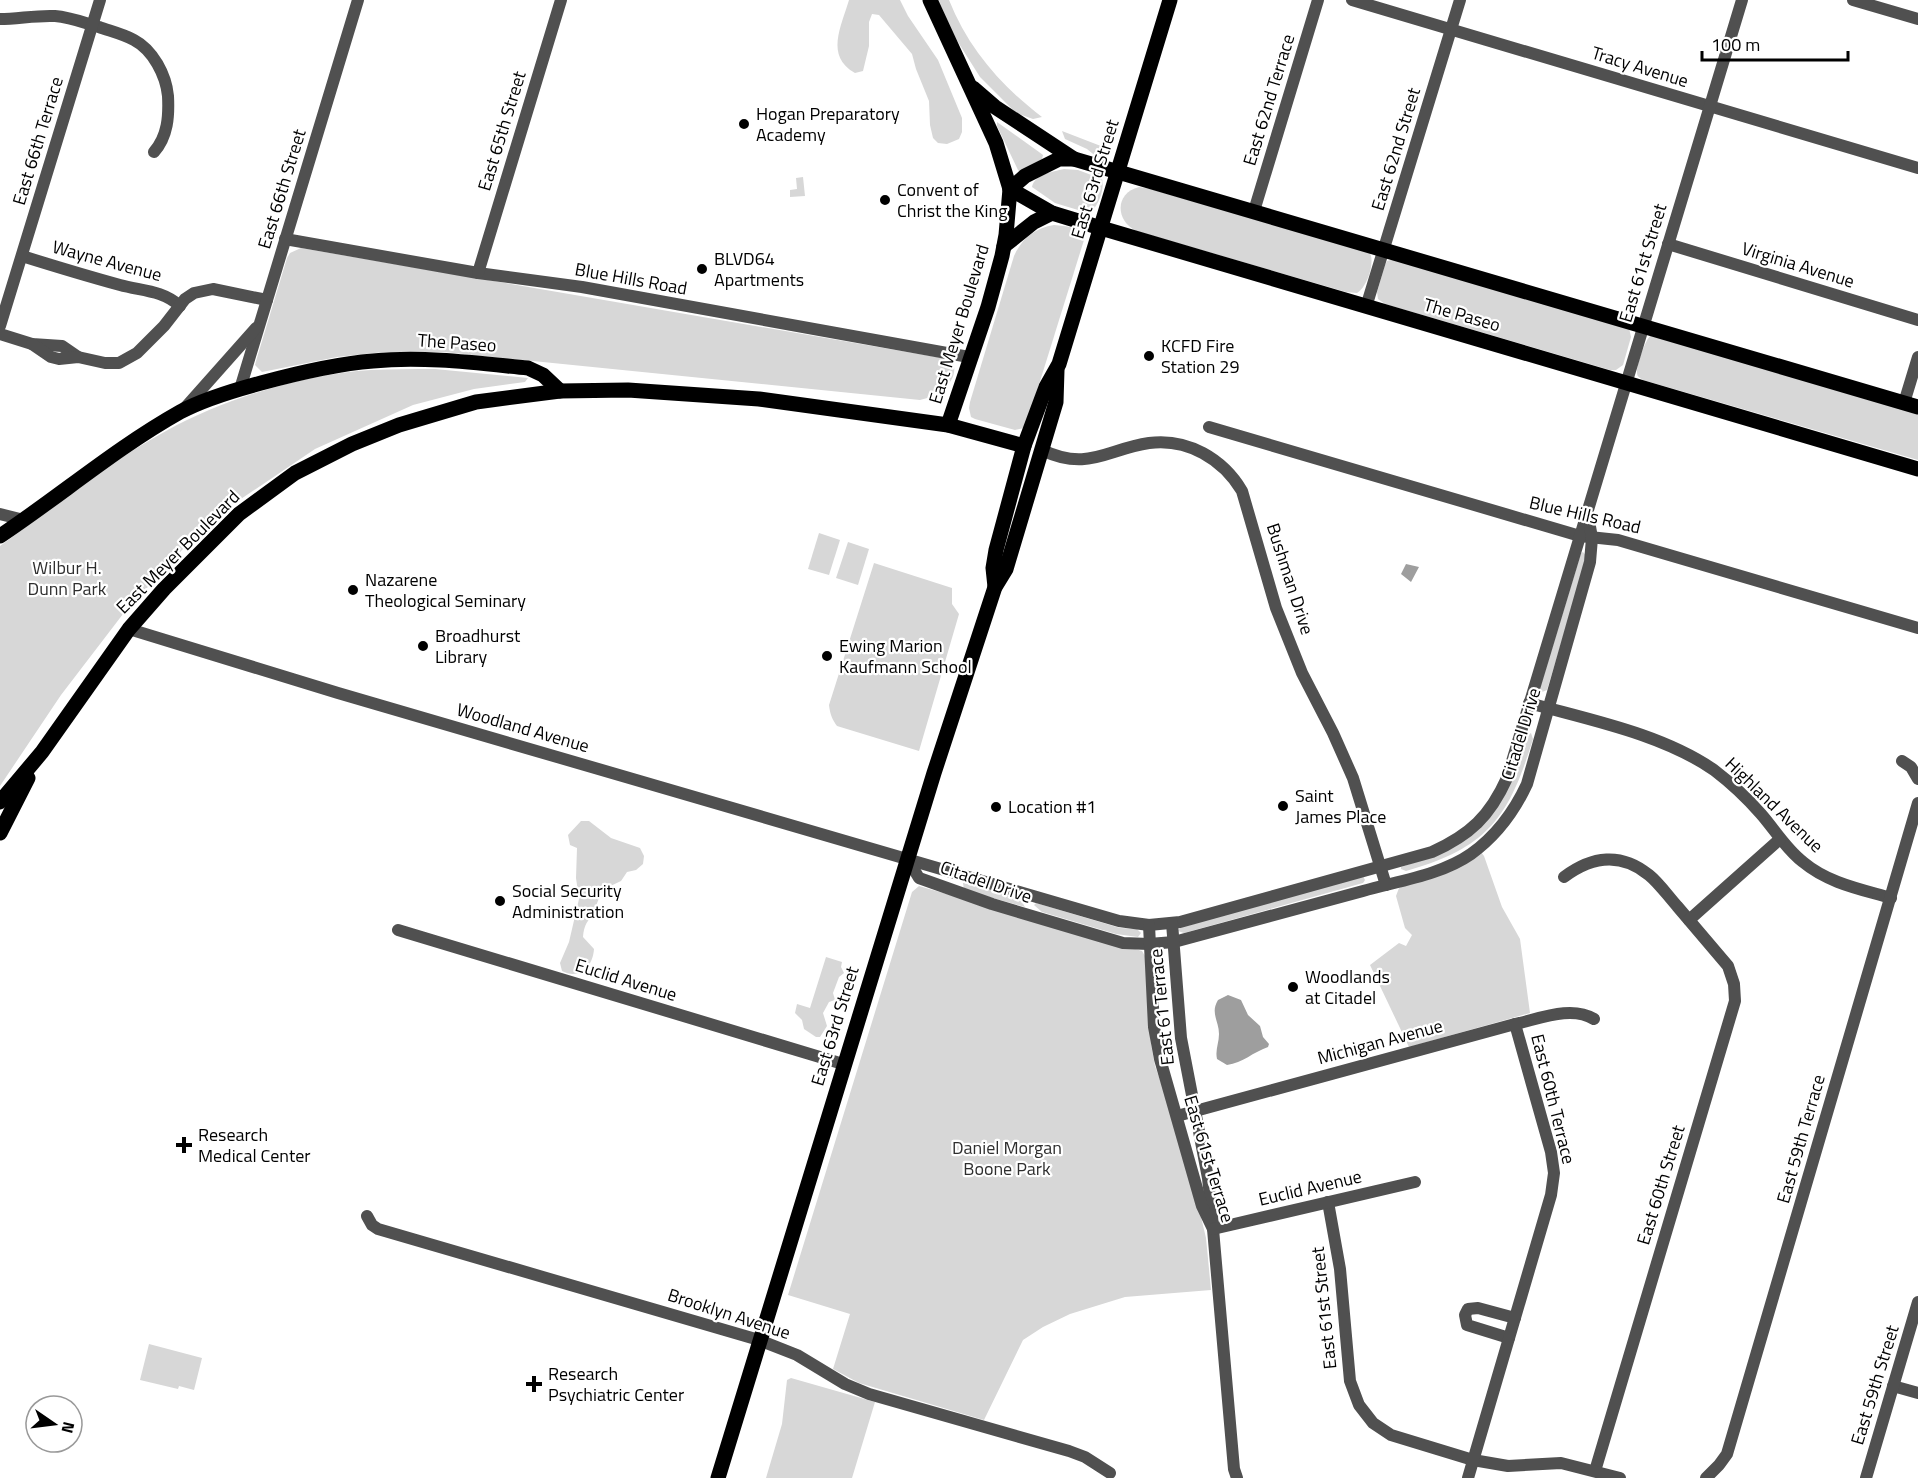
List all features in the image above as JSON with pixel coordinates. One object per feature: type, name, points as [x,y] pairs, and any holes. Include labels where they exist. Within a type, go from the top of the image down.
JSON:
[{"type":"main road","name":"East Meyer Boulevard","points":[[930,0],[996,143],[1010,189],[1004,246],[988,306],[948,425]]},
{"type":"main road","name":"East 63rd Street","points":[[718,1478],[907,858],[995,587],[1006,569],[1056,402],[1057,370],[1170,0]]},
{"type":"main road","points":[[970,86],[995,107],[1074,159]]},
{"type":"main road","points":[[1010,189],[1025,176],[1059,159],[1074,159],[1911,405]]},
{"type":"main road","name":"The Paseo","points":[[1010,189],[1052,213],[1918,469]]},
{"type":"main road","points":[[1004,246],[1034,222],[1052,213]]},
{"type":"main road","name":"The Paseo","points":[[0,536],[130,443],[182,411],[240,389],[335,366],[374,361],[418,360],[528,368],[543,375],[561,391]]},
{"type":"main road","name":"East 63rd Street","points":[[995,587],[993,568],[996,550],[1024,446],[1046,387],[1057,370]]},
{"type":"main road","points":[[1042,450],[1038,443],[1038,434],[1044,416],[1046,387]]},
{"type":"main road","points":[[561,391],[628,390],[759,399],[948,425],[1024,446],[1030,450],[1022,515]]},
{"type":"main road","name":"East Meyer Boulevard","points":[[0,802],[42,752],[129,629],[164,589],[239,514],[295,472],[352,444],[399,425],[476,402],[561,391]]},
{"type":"main road","name":"East Meyer Boulevard","points":[[0,833],[42,752]]},
{"type":"street","name":"East 66th Terrace","points":[[0,326],[100,0]]},
{"type":"street","name":"East 66th Street","points":[[240,389],[358,0]]},
{"type":"street","name":"East 65th Street","points":[[478,273],[561,0]]},
{"type":"street","name":"East 62nd Terrace","points":[[1254,211],[1318,0]]},
{"type":"street","name":"Tracy Avenue","points":[[1352,0],[1918,168]]},
{"type":"street","name":"East 62nd Street","points":[[1366,307],[1460,0]]},
{"type":"street","name":"East 61st Street","points":[[1586,537],[1588,511],[1742,0]]},
{"type":"street","points":[[1853,0],[1918,19]]},
{"type":"street","points":[[0,18],[58,16],[133,39],[144,48],[163,74],[167,90],[169,118],[160,145],[154,152]]},
{"type":"street","name":"Blue Hills Road","points":[[285,239],[478,273],[582,287],[969,357]]},
{"type":"street","name":"Virginia Avenue","points":[[1668,244],[1918,320]]},
{"type":"street","name":"Wayne Avenue","points":[[22,256],[119,285],[158,292],[168,296],[180,306]]},
{"type":"street","points":[[0,334],[32,344],[51,357],[59,359],[78,357],[105,363],[118,363],[131,357],[164,326],[185,299],[194,293],[213,290],[267,300]]},
{"type":"street","points":[[182,411],[259,325]]},
{"type":"street","points":[[1911,405],[1918,357]]},
{"type":"street","name":"Blue Hills Road","points":[[1209,427],[1586,537],[1628,543],[1918,628]]},
{"type":"street","name":"Bushman Drive","points":[[1042,450],[1067,459],[1091,459],[1148,443],[1175,443],[1190,447],[1217,461],[1234,478],[1242,491],[1280,620],[1302,673],[1353,778],[1386,885]]},
{"type":"street","points":[[0,514],[24,520]]},
{"type":"street","name":"Citadel Drive","points":[[907,858],[1108,918],[1149,925],[1172,923],[1432,852],[1454,842],[1477,825],[1497,800],[1507,778],[1529,703],[1586,537]]},
{"type":"street","name":"Citadel Drive","points":[[907,858],[919,878],[992,904],[1123,943],[1149,944],[1174,942],[1386,885],[1453,864],[1470,854],[1497,832],[1517,804],[1527,784],[1590,562],[1586,537]]},
{"type":"street","name":"Woodland Avenue","points":[[129,629],[370,702],[907,858]]},
{"type":"street","name":"Highland Avenue","points":[[1529,703],[1650,738],[1692,756],[1715,771],[1739,792],[1802,862],[1825,877],[1844,885],[1891,898]]},
{"type":"street","points":[[1902,761],[1911,767],[1918,779]]},
{"type":"street","name":"East 59th Terrace","points":[[1706,1478],[1719,1466],[1727,1454],[1918,803]]},
{"type":"street","points":[[1564,877],[1594,860],[1611,859],[1627,862],[1649,875],[1689,920],[1780,839]]},
{"type":"street","name":"East 60th Street","points":[[1595,1471],[1734,1002],[1734,984],[1728,966],[1689,920]]},
{"type":"street","name":"East 61 Terrace","points":[[1172,923],[1181,1038],[1213,1209],[1213,1229]]},
{"type":"street","name":"East 61st Terrace","points":[[1149,925],[1154,1027],[1158,1048],[1202,1206],[1213,1229],[1234,1468],[1237,1477]]},
{"type":"street","name":"Euclid Avenue","points":[[398,930],[843,1064]]},
{"type":"street","name":"Michigan Avenue","points":[[1177,1116],[1515,1024],[1569,1013],[1579,1013],[1594,1019]]},
{"type":"street","name":"East 60th Terrace","points":[[1509,1338],[1551,1195],[1554,1173],[1551,1152],[1515,1024]]},
{"type":"street","name":"Euclid Avenue","points":[[1213,1229],[1415,1182]]},
{"type":"street","name":"East 61st Street","points":[[1328,1202],[1340,1269],[1350,1381],[1361,1408],[1373,1423],[1391,1435],[1473,1460]]},
{"type":"street","name":"Brooklyn Avenue","points":[[367,1215],[372,1225],[378,1229],[759,1340],[802,1358],[858,1390],[1069,1451],[1084,1457],[1110,1473]]},
{"type":"street","name":"East 59th Street","points":[[1866,1478],[1918,1302]]},
{"type":"street","points":[[1468,1478],[1509,1338],[1467,1325],[1465,1315],[1468,1309],[1478,1308],[1515,1318]]},
{"type":"street","points":[[1893,1386],[1918,1393]]},
{"type":"street","points":[[1473,1460],[1508,1466],[1561,1463],[1620,1478]]},
{"type":"green space","points":[[849,0],[900,0],[908,16],[938,60],[962,118],[962,132],[959,139],[947,144],[938,143],[933,138],[929,101],[912,54],[879,15],[872,14],[869,22],[869,46],[863,71],[855,73],[846,66],[840,58],[838,40]]},
{"type":"green space","points":[[938,0],[949,0],[966,34],[987,65],[1042,117],[1033,119],[1016,113],[980,77],[956,39]]},
{"type":"green space","points":[[997,122],[1043,155],[1042,159],[1020,172]]},
{"type":"green space","points":[[1062,131],[1106,148],[1102,158],[1098,158],[1087,149],[1065,139]]},
{"type":"green space","points":[[1064,169],[1078,170],[1102,179],[1100,198],[1092,211],[1088,213],[1055,203],[1032,187],[1040,176]]},
{"type":"green space","points":[[803,177],[805,196],[790,197],[790,190],[797,189],[796,178]]},
{"type":"green space","points":[[1139,187],[1370,253],[1371,268],[1367,280],[1357,293],[1346,292],[1136,231],[1124,220],[1121,207],[1125,195]]},
{"type":"green space","points":[[1054,225],[1076,230],[1084,240],[1027,423],[1024,428],[1015,430],[975,419],[971,417],[970,402],[1014,256],[1030,235]]},
{"type":"green space","points":[[301,248],[948,359],[953,362],[953,376],[940,392],[920,400],[444,352],[384,352],[337,357],[262,372],[255,365],[287,258],[290,253]]},
{"type":"green space","points":[[1394,259],[1629,328],[1631,337],[1623,365],[1616,370],[1610,370],[1385,304],[1378,299],[1377,292],[1387,261]]},
{"type":"green space","points":[[1651,335],[1918,412],[1918,460],[1643,380],[1637,374],[1637,368]]},
{"type":"green space","name":"Wilbur H. Dunn Park","points":[[435,369],[528,378],[525,382],[474,389],[413,405],[315,449],[232,505],[182,550],[123,614],[61,695],[0,786],[0,546],[123,457],[188,419],[265,390],[319,377],[371,370]]},
{"type":"green space","points":[[819,533],[840,540],[829,575],[808,569]]},
{"type":"green space","points":[[848,542],[869,549],[858,585],[836,578]]},
{"type":"green space","points":[[1583,552],[1587,557],[1547,690],[1542,692],[1540,688]]},
{"type":"green space","points":[[874,563],[952,588],[952,604],[959,614],[919,751],[837,726],[830,711],[829,705]]},
{"type":"green space","points":[[1531,733],[1533,739],[1515,789],[1491,826],[1476,840],[1457,852],[1406,871],[1401,869],[1401,867],[1437,855],[1506,791],[1515,773],[1526,736]]},
{"type":"green space","points":[[581,821],[589,821],[611,838],[640,848],[644,856],[643,864],[636,870],[627,872],[621,881],[602,890],[596,906],[597,912],[587,923],[583,933],[583,937],[594,949],[591,961],[584,970],[574,974],[562,971],[560,963],[569,942],[579,899],[576,878],[577,848],[570,845],[568,835]]},
{"type":"green space","points":[[1481,852],[1502,907],[1520,939],[1530,1013],[1409,1047],[1370,965],[1399,943],[1406,946],[1412,935],[1405,928],[1396,896],[1399,888]]},
{"type":"green space","points":[[1363,876],[1365,880],[1363,883],[1184,933],[1178,931],[1181,926]]},
{"type":"green space","points":[[963,883],[1015,897],[1025,907],[964,890]]},
{"type":"green space","name":"Daniel Morgan Boone Park","points":[[919,886],[1142,951],[1145,956],[1151,1044],[1155,1066],[1169,1105],[1206,1238],[1211,1290],[1125,1297],[1070,1314],[1043,1327],[1023,1340],[984,1420],[859,1383],[833,1369],[850,1314],[788,1295],[912,892]]},
{"type":"green space","points":[[1036,903],[1120,928],[1137,929],[1141,933],[1138,937],[1116,934],[1042,912],[1034,905]]},
{"type":"green space","points":[[826,957],[842,962],[841,967],[844,973],[839,977],[833,993],[835,1000],[829,1002],[823,1013],[827,1026],[820,1037],[816,1037],[804,1029],[802,1020],[795,1013],[797,1004],[810,1008]]},
{"type":"green space","points":[[149,1344],[202,1358],[194,1390],[179,1386],[178,1389],[140,1380]]},
{"type":"green space","points":[[791,1378],[875,1402],[852,1478],[766,1478],[782,1424],[787,1380]]},
{"type":"shaded area","points":[[1406,564],[1419,567],[1411,582],[1401,574]]},
{"type":"shaded area","points":[[1228,995],[1241,1000],[1248,1015],[1260,1026],[1263,1037],[1269,1044],[1268,1047],[1243,1060],[1227,1065],[1217,1059],[1219,1029],[1215,1009],[1218,1000]]},
{"type":"place","name":"Hogan Preparatory Academy","points":[[744,124]]},
{"type":"place","name":"Convent of Christ the King","points":[[885,200]]},
{"type":"place","name":"BLVD64 Apartments","points":[[702,269]]},
{"type":"place","name":"KCFD Fire Station 29","points":[[1149,356]]},
{"type":"place","name":"Nazarene Theological Seminary","points":[[353,590]]},
{"type":"place","name":"Broadhurst Library","points":[[423,646]]},
{"type":"place","name":"Ewing Marion Kaufmann School","points":[[827,656]]},
{"type":"place","name":"Saint James Place","points":[[1283,806]]},
{"type":"place","name":"Location #1","points":[[996,807]]},
{"type":"place","name":"Social Security Administration","points":[[500,901]]},
{"type":"place","name":"Woodlands at Citadel","points":[[1293,987]]},
{"type":"place","name":"Research Medical Center","points":[[184,1145]]},
{"type":"place","name":"Research Psychiatric Center","points":[[534,1384]]}]
